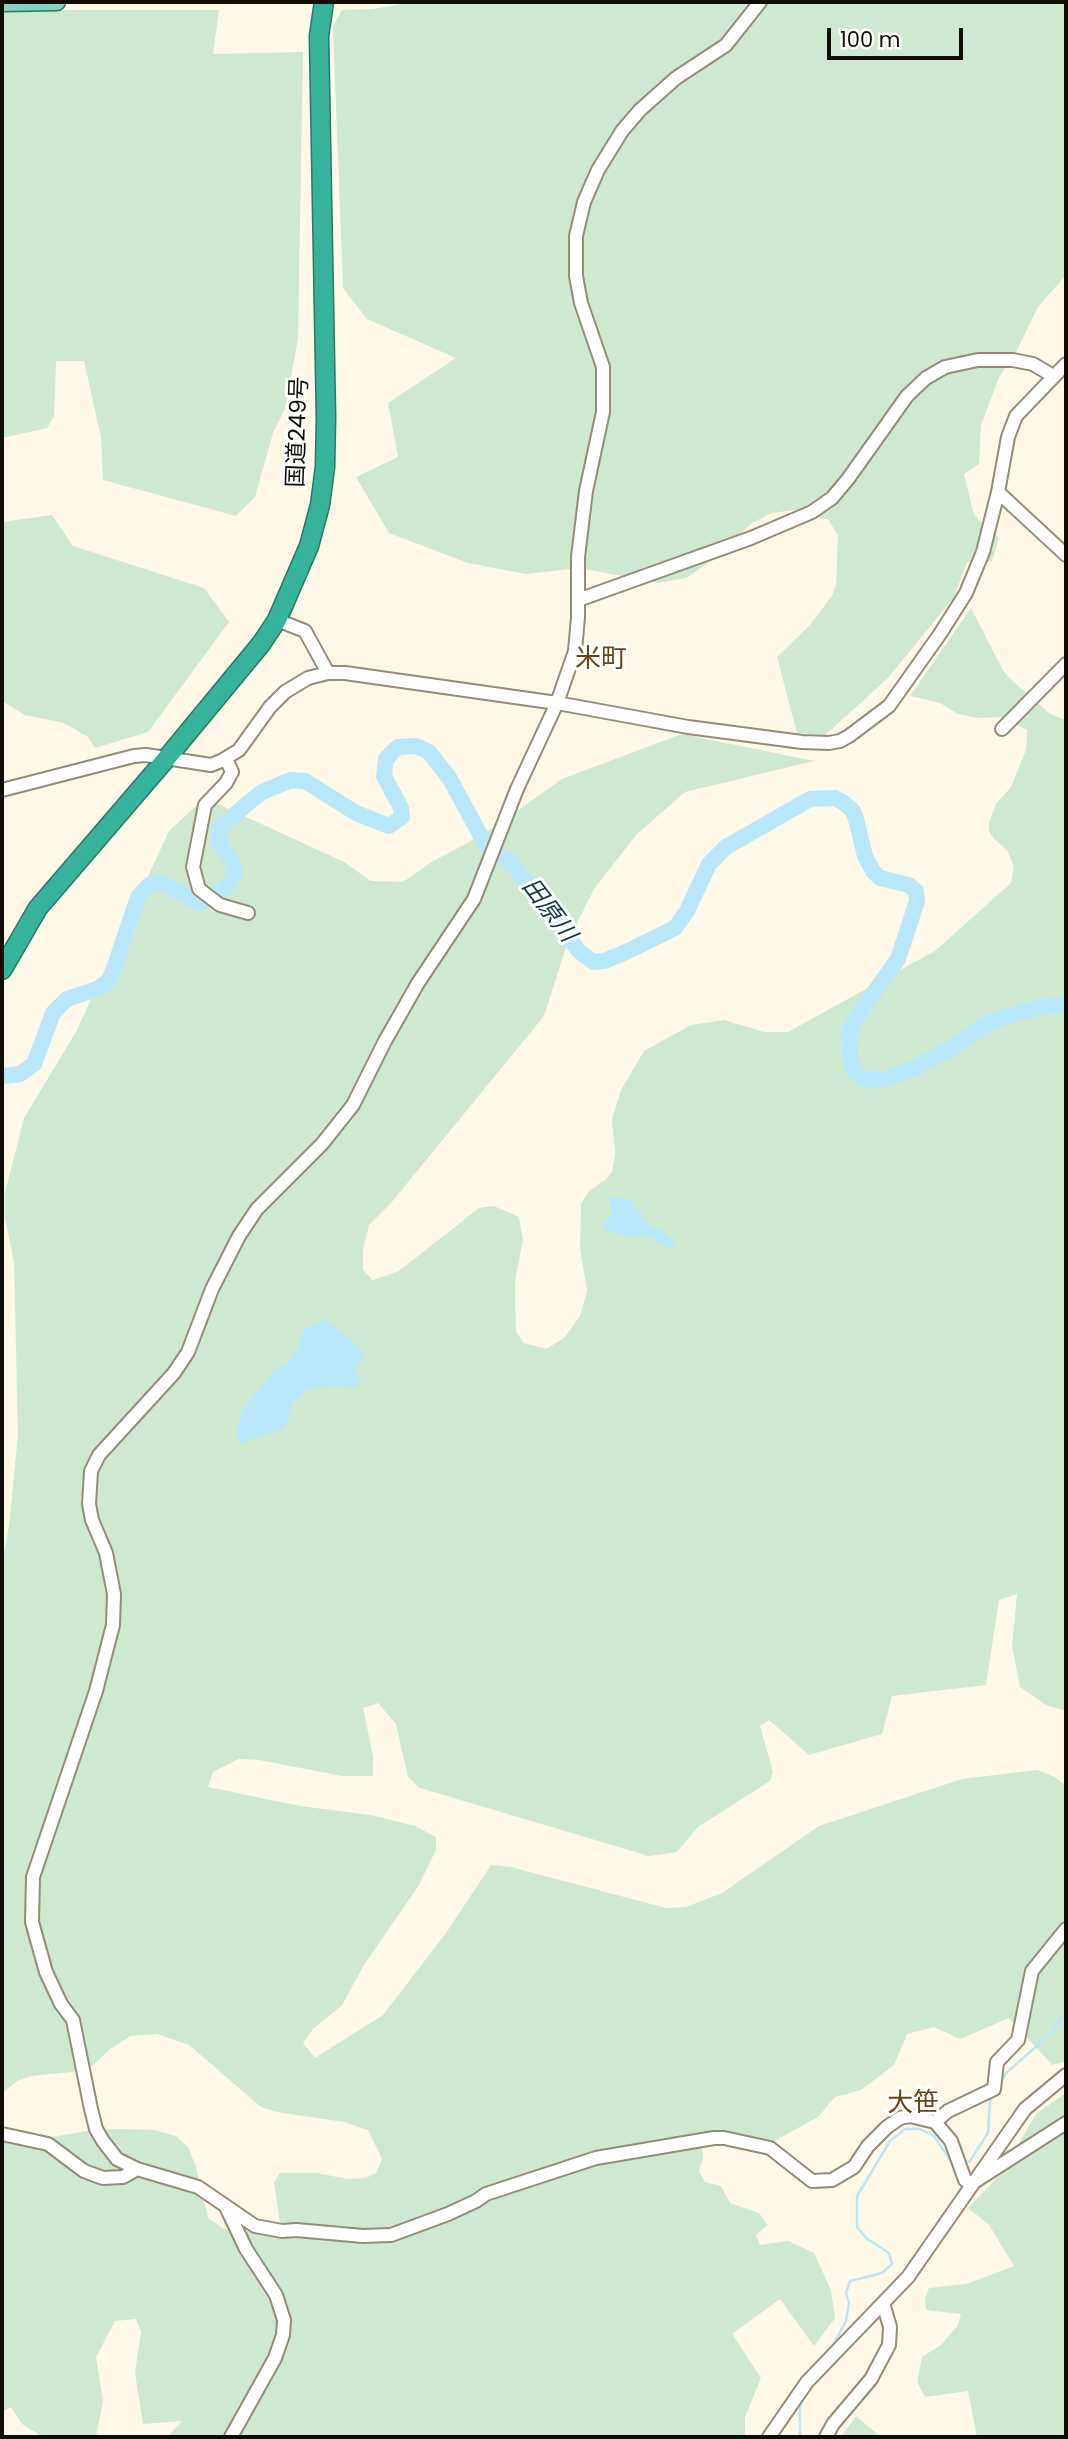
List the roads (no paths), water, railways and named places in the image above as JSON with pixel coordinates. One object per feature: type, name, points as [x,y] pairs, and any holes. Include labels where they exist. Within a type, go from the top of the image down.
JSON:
[{"type":"highway","name":"国道249号","points":[[2,970],[38,908],[261,645],[278,620],[309,546],[320,505],[325,467],[319,36],[324,2]]},
{"type":"main road","points":[[2,3],[57,2]]},
{"type":"street","points":[[760,2],[726,45],[676,78],[640,110],[622,131],[598,170],[584,202],[576,236],[576,276],[580,303],[603,367],[603,412],[586,491],[578,557],[575,651],[557,703],[517,789],[474,899],[411,995],[353,1105],[322,1144],[257,1209],[239,1236],[212,1289],[188,1352],[159,1392],[99,1455],[91,1471],[89,1504],[92,1520],[106,1553],[114,1594],[113,1625],[96,1691],[33,1877],[32,1922],[46,1972],[61,2004],[73,2020],[96,2129],[103,2141],[117,2159],[137,2169],[198,2187],[255,2226],[282,2231],[391,2235],[448,2214],[486,2194],[596,2158],[724,2138],[771,2148],[812,2181],[832,2179],[854,2167],[887,2127],[900,2118],[910,2116],[935,2122],[951,2141],[968,2182]]},
{"type":"street","points":[[578,600],[751,538],[812,512],[832,498],[907,396],[926,378],[945,367],[978,360],[1013,360],[1033,364],[1053,376]]},
{"type":"street","points":[[2,790],[134,756],[146,755],[211,765],[239,750],[285,692],[308,678],[328,673],[345,673],[557,703],[688,727],[802,743],[840,741],[890,706],[966,593],[984,552],[1008,437],[1016,416],[1066,363]]},
{"type":"street","points":[[998,492],[1066,555]]},
{"type":"street","points":[[278,620],[305,631],[328,673]]},
{"type":"street","points":[[1002,729],[1066,664]]},
{"type":"street","points":[[226,759],[232,772],[226,783],[205,805],[194,867],[200,889],[220,905],[248,913]]},
{"type":"street","points":[[935,2122],[948,2111],[994,2089],[997,2062],[1018,2040],[1032,1972],[1066,1929]]},
{"type":"street","points":[[769,2437],[807,2382],[908,2277],[968,2182],[1025,2109],[1066,2076]]},
{"type":"street","points":[[968,2182],[1066,2123]]},
{"type":"street","points":[[2,2134],[48,2144],[84,2171],[103,2178],[123,2177],[137,2169]]},
{"type":"street","points":[[226,2207],[246,2249],[276,2295],[284,2320],[283,2335],[275,2358],[231,2437]]},
{"type":"street","points":[[826,2437],[833,2424],[871,2379],[888,2345],[890,2328],[883,2304]]},
{"type":"water","points":[[609,1197],[632,1200],[634,1209],[642,1212],[651,1228],[656,1227],[667,1234],[677,1245],[669,1248],[650,1237],[631,1237],[604,1230],[603,1224],[612,1216]]},
{"type":"water","points":[[325,1319],[353,1341],[365,1355],[355,1370],[359,1379],[358,1388],[334,1386],[309,1389],[294,1401],[284,1429],[253,1438],[241,1445],[237,1434],[241,1412],[276,1368],[285,1366],[298,1349],[304,1329]]},
{"type":"waterway","name":"田原川","points":[[2,1076],[20,1074],[34,1064],[53,1013],[67,999],[97,989],[110,980],[138,897],[149,885],[162,883],[199,903],[209,900],[226,888],[235,873],[234,865],[219,842],[219,829],[262,792],[291,780],[305,781],[356,813],[389,826],[402,817],[401,808],[384,776],[386,759],[398,747],[416,746],[429,752],[450,779],[483,840],[493,853],[510,861],[579,951],[593,962],[604,961],[624,953],[675,928],[687,911],[709,864],[726,847],[810,799],[835,798],[844,803],[853,811],[865,856],[873,871],[880,878],[909,885],[916,891],[917,901],[898,959],[849,1032],[854,1072],[863,1078],[887,1079],[912,1069],[954,1047],[986,1024],[1042,1007],[1066,1005]]},
{"type":"waterway","points":[[1001,2083],[1006,2073],[1053,2032],[1066,2010]]},
{"type":"waterway","points":[[963,2164],[970,2161],[988,2133],[990,2101],[994,2094]]},
{"type":"waterway","points":[[831,2349],[846,2321],[849,2303],[846,2293],[850,2281],[882,2273],[892,2264],[889,2253],[866,2238],[857,2227],[857,2196],[890,2141],[905,2129],[920,2129],[934,2136],[954,2166]]},
{"type":"waterway","points":[[800,2402],[800,2437]]},
{"type":"district","name":"米町","points":[[601,660]]},
{"type":"district","name":"大笹","points":[[913,2104]]}]
